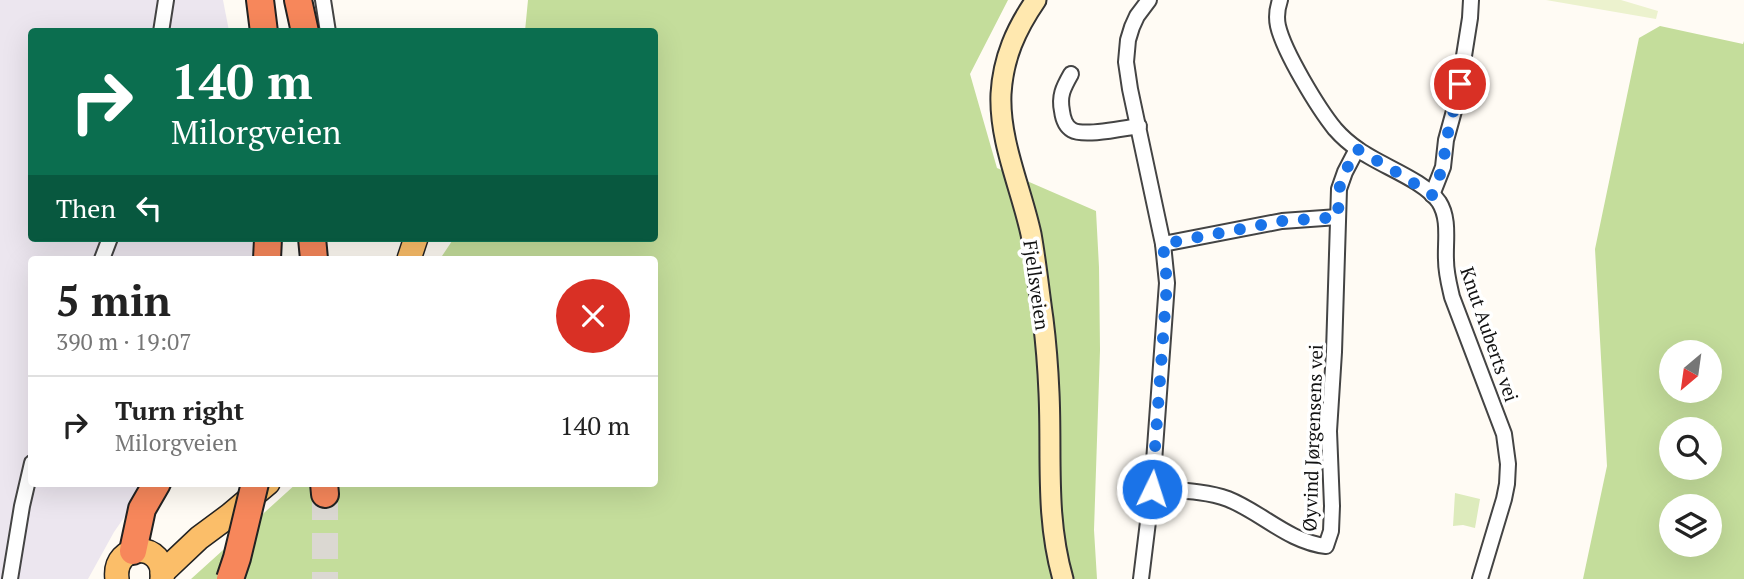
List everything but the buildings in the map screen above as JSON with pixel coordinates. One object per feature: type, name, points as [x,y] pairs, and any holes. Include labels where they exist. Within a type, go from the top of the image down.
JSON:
[{"type":"highway","points":[[260,0],[264,28]]},
{"type":"highway","points":[[289,0],[292,28]]},
{"type":"highway","points":[[298,0],[304,28]]},
{"type":"highway","points":[[153,565],[142,509],[155,487]]},
{"type":"highway","points":[[230,579],[255,487]]},
{"type":"main road","name":"Fjellsveien","points":[[1036,0],[1012,39],[1005,62],[1001,96],[1007,145],[1031,235],[1043,320],[1049,395],[1051,516],[1054,543],[1063,579]]},
{"type":"main road","points":[[117,579],[116,570],[126,554],[153,565],[199,538],[263,487]]},
{"type":"street","points":[[162,28],[166,0]]},
{"type":"street","points":[[323,0],[327,28]]},
{"type":"street","points":[[1141,579],[1152,489],[1167,283],[1163,244],[1128,76],[1127,50],[1132,27],[1149,0]]},
{"type":"street","points":[[1279,0],[1279,29],[1293,61],[1333,127],[1357,149],[1432,195],[1443,167],[1446,141],[1457,100],[1471,0]]},
{"type":"street","points":[[1071,74],[1063,88],[1060,101],[1063,120],[1069,129],[1077,132],[1107,131],[1139,126]]},
{"type":"street","name":"Øyvind Jørgensens vei","points":[[1152,489],[1206,493],[1229,499],[1281,529],[1313,544],[1326,546],[1331,531],[1332,506],[1329,431],[1339,189],[1357,149]]},
{"type":"street","name":"Knut Auberts vei","points":[[1432,195],[1442,208],[1447,277],[1452,297],[1503,434],[1508,464],[1504,499],[1480,579]]},
{"type":"street","points":[[1163,244],[1282,221],[1338,217]]},
{"type":"street","points":[[10,579],[28,480]]},
{"type":"shaded area","points":[[0,0],[223,0],[228,28],[28,28],[28,242],[252,242],[252,256],[28,256],[28,487],[145,487],[114,532],[88,579],[0,579]]},
{"type":"green space","points":[[528,0],[1008,0],[970,74],[997,168],[1096,211],[1100,350],[1094,530],[1097,579],[191,579],[293,487],[658,487],[658,256],[442,256],[451,242],[658,242],[658,28],[525,28]]},
{"type":"green space","points":[[1546,0],[1621,0],[1658,11],[1656,19]]},
{"type":"green space","points":[[1660,26],[1743,44],[1744,41],[1744,579],[1583,579],[1607,466],[1595,249],[1639,38]]},
{"type":"green space","points":[[1455,493],[1480,499],[1475,528],[1453,526]]},
{"type":"tunnel","points":[[325,494],[325,579]]},
{"type":"route","points":[[1152,489],[1167,283],[1163,244],[1282,221],[1338,217],[1339,189],[1357,149],[1423,187],[1432,195],[1443,167],[1446,141],[1460,84]]}]
